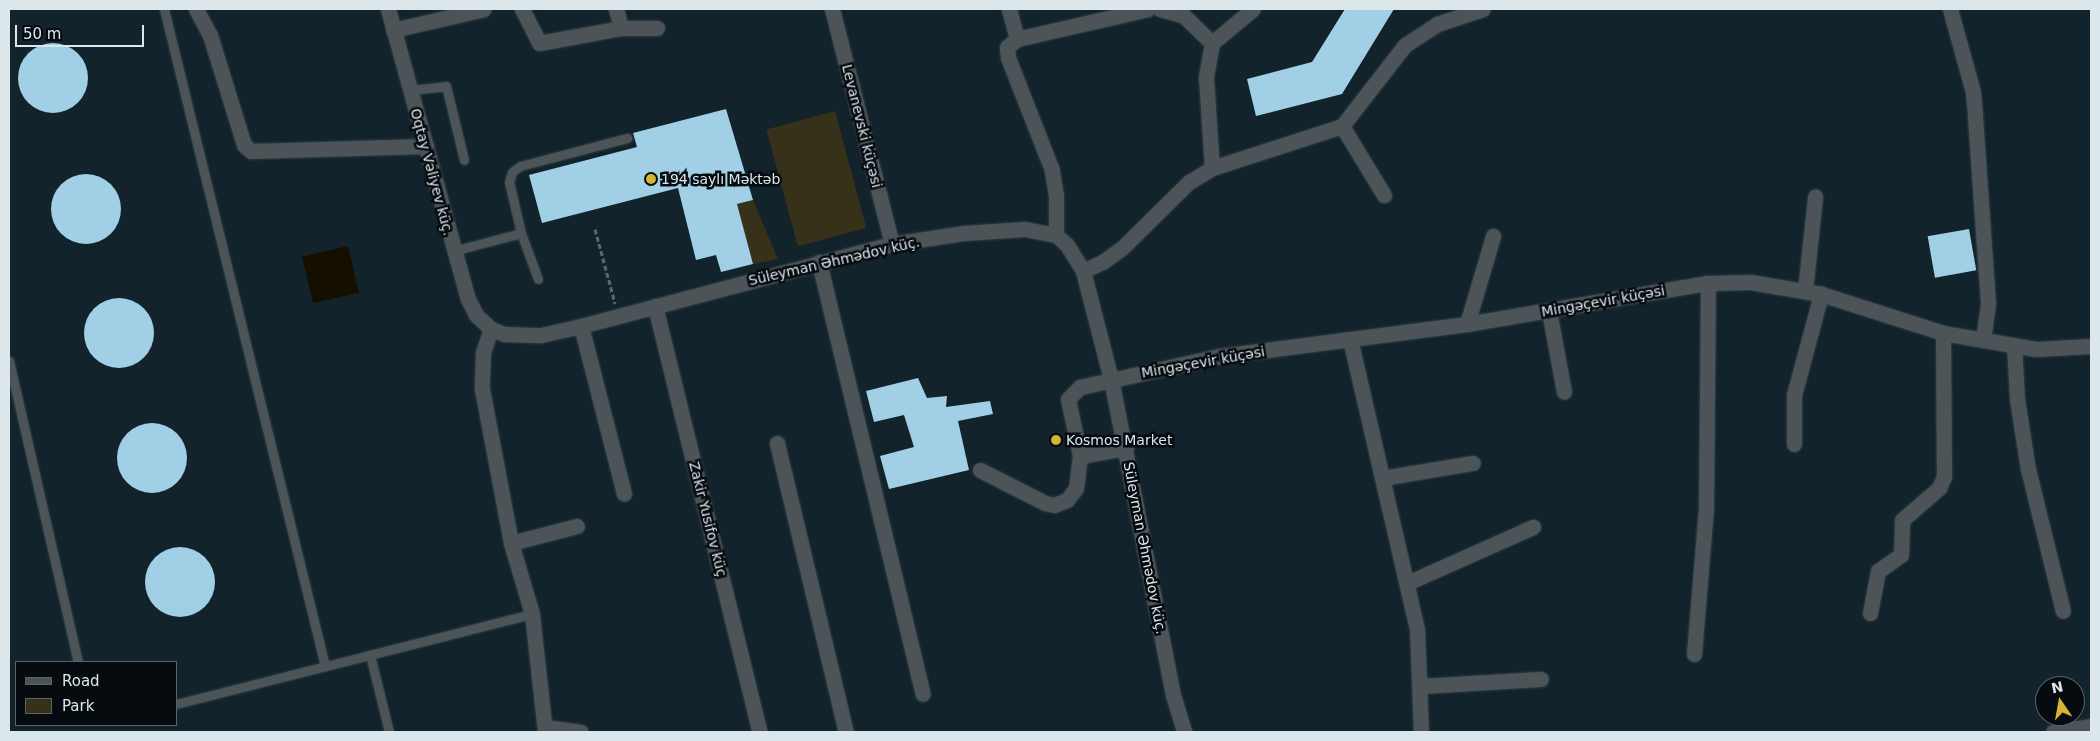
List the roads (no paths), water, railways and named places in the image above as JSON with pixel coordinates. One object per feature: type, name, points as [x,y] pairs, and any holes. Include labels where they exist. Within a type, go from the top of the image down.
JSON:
[{"type":"street","points":[[196,9],[210,35],[244,145],[251,151],[426,146]]},
{"type":"street","name":"Oqtay Vəliyev küç.","points":[[388,9],[453,252],[468,299],[476,314],[491,329]]},
{"type":"street","points":[[393,30],[484,9]]},
{"type":"street","points":[[522,9],[539,43],[621,28],[657,28]]},
{"type":"street","points":[[616,9],[621,28]]},
{"type":"street","name":"Levanevski küçəsi","points":[[832,9],[892,244]]},
{"type":"street","points":[[1009,9],[1017,39]]},
{"type":"street","points":[[1056,235],[1057,209],[1052,170],[1008,58],[1006,47],[1017,39],[1148,9]]},
{"type":"street","points":[[1160,9],[1184,16],[1212,43]]},
{"type":"street","points":[[1212,168],[1206,78],[1212,43],[1253,9]]},
{"type":"street","points":[[1083,271],[1104,261],[1122,248],[1189,182],[1212,168],[1342,126],[1405,45],[1436,24],[1483,9]]},
{"type":"street","points":[[1950,9],[1972,92],[1976,117],[1988,304],[1983,339]]},
{"type":"street","points":[[1342,126],[1384,195]]},
{"type":"street","points":[[1805,290],[1815,197]]},
{"type":"street","name":"Süleyman Əhmədov küç.","points":[[491,329],[504,334],[534,336],[581,326],[892,244],[1000,230],[1056,235],[1067,246],[1083,271],[1111,379],[1173,695],[1184,732]]},
{"type":"street","points":[[1467,324],[1493,236]]},
{"type":"street","points":[[819,262],[923,694]]},
{"type":"street","points":[[1694,654],[1706,508],[1708,282]]},
{"type":"street","name":"Mingəçevir küçəsi","points":[[1080,456],[1068,399],[1080,387],[1220,356],[1467,324],[1708,282],[1750,282],[1805,290],[1943,333],[2014,345],[2036,348],[2091,346]]},
{"type":"street","points":[[1794,444],[1794,396],[1821,294]]},
{"type":"street","name":"Zakir Yusifov küç","points":[[655,306],[760,732]]},
{"type":"street","points":[[1549,311],[1564,392]]},
{"type":"street","points":[[581,326],[624,494]]},
{"type":"street","points":[[491,329],[480,373],[511,544],[532,614],[545,730],[581,732]]},
{"type":"street","points":[[1870,613],[1878,571],[1901,555],[1902,520],[1938,488],[1944,477],[1943,333]]},
{"type":"street","points":[[1350,339],[1407,583],[1421,653],[1422,732]]},
{"type":"street","points":[[2014,345],[2017,399],[2028,469],[2063,611]]},
{"type":"street","points":[[776,443],[846,732]]},
{"type":"street","points":[[980,470],[1054,505],[1067,500],[1076,488],[1080,456],[1126,448]]},
{"type":"street","points":[[1382,478],[1473,463]]},
{"type":"street","points":[[511,544],[577,526]]},
{"type":"street","points":[[1407,583],[1533,527]]},
{"type":"street","points":[[1420,686],[1541,679]]},
{"type":"street","points":[[2053,732],[2091,726]]},
{"type":"lane","points":[[164,9],[326,666]]},
{"type":"lane","points":[[410,90],[446,86],[464,160]]},
{"type":"lane","points":[[538,279],[521,233],[509,182],[512,172],[520,166],[627,138]]},
{"type":"lane","points":[[453,252],[521,233]]},
{"type":"lane","points":[[9,362],[78,661]]},
{"type":"lane","points":[[178,703],[532,614]]},
{"type":"lane","points":[[370,655],[389,732]]},
{"type":"place","name":"194 saylı Məktəb","points":[[651,179]]},
{"type":"place","name":"Kosmos Market","points":[[1056,440]]}]
